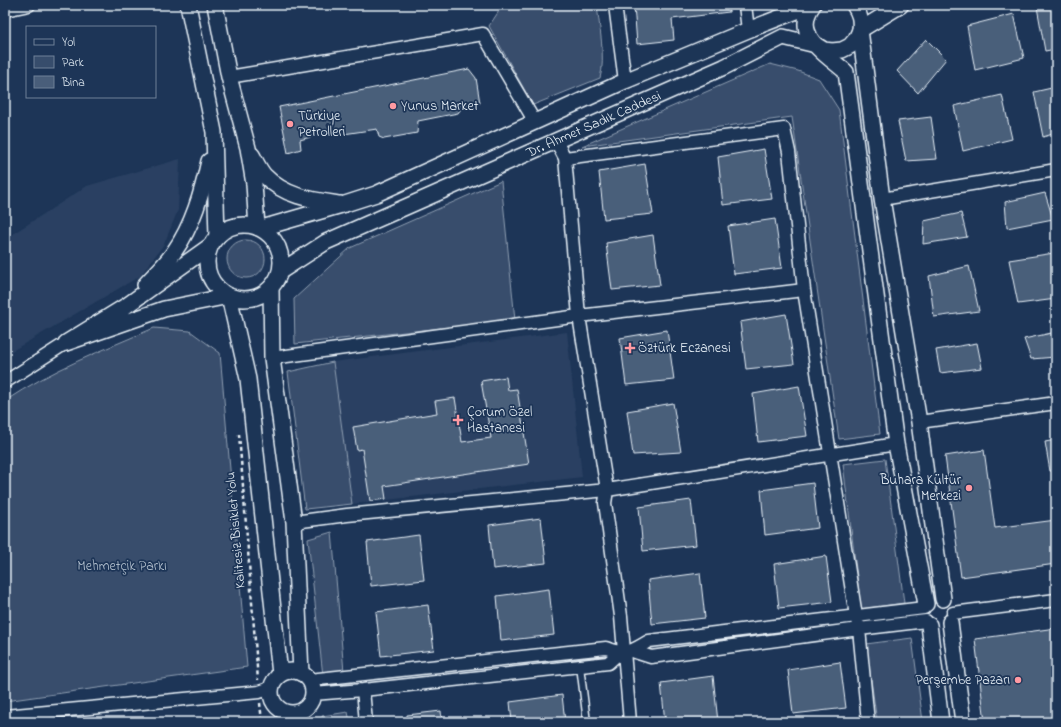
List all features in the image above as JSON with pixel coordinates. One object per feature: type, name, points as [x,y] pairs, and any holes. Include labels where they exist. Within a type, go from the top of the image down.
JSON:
[{"type":"street","points":[[5,10],[29,5]]},
{"type":"street","points":[[5,382],[126,306],[214,242],[223,231],[235,226],[249,225],[270,234],[280,251],[282,261],[281,271],[277,280],[271,288],[262,294],[251,298],[240,299],[229,296],[214,284],[207,266],[208,256],[214,242],[214,132],[188,5]]},
{"type":"street","points":[[215,5],[229,77],[248,148],[259,228]]},
{"type":"street","points":[[615,5],[625,81]]},
{"type":"street","points":[[745,5],[748,30]]},
{"type":"street","points":[[259,228],[376,194],[625,81],[812,5]]},
{"type":"street","points":[[812,5],[807,13],[806,26],[810,39],[846,72],[896,444],[926,614],[941,722]]},
{"type":"street","points":[[854,5],[861,21],[860,30],[882,199],[919,422],[943,599]]},
{"type":"street","name":"Dr. Ahmet Sadık Caddesi","points":[[281,271],[326,242],[724,67],[783,37],[816,46],[824,50],[842,50],[850,46],[856,39],[860,30],[901,5]]},
{"type":"street","points":[[229,77],[483,34],[535,122]]},
{"type":"street","points":[[565,158],[784,129],[789,152],[804,290],[859,629],[868,722]]},
{"type":"street","points":[[126,306],[174,253],[189,226],[203,188],[214,132]]},
{"type":"street","points":[[556,140],[565,158],[579,316],[607,490],[605,503],[625,652],[630,722]]},
{"type":"street","points":[[248,148],[265,176],[277,186],[294,195],[345,204]]},
{"type":"street","points":[[882,199],[1056,170]]},
{"type":"street","points":[[265,690],[272,700],[279,716],[283,712],[293,714],[303,711],[308,715],[311,702],[294,522],[272,358],[271,288]]},
{"type":"street","points":[[272,358],[579,316],[804,290]]},
{"type":"street","points":[[66,343],[164,309],[229,296]]},
{"type":"street","points":[[229,296],[248,379],[280,674]]},
{"type":"street","points":[[919,422],[1056,403]]},
{"type":"street","points":[[294,522],[347,515],[607,490],[896,444]]},
{"type":"street","points":[[308,682],[606,648],[651,657],[859,629],[926,614],[934,599],[943,599],[950,604],[963,722]]},
{"type":"street","points":[[926,614],[938,628],[946,625],[951,617],[1056,600]]},
{"type":"street","points":[[5,716],[26,718],[59,717],[265,690],[280,674],[290,671],[308,682],[363,690],[608,663],[625,652],[649,641],[856,616],[926,614]]},
{"type":"street","points":[[363,690],[366,722]]},
{"type":"lane","points":[[580,666],[587,722]]},
{"type":"path","name":"Kalitesiz Bisiklet Yolu","points":[[238,431],[265,690],[262,722]]},
{"type":"shaded area","points":[[180,159],[178,210],[164,244],[140,276],[5,355],[5,239],[87,186]]},
{"type":"shaded area","name":"Çorum Özel Hastanesi","points":[[567,332],[582,477],[352,504],[333,362]]},
{"type":"green space","points":[[503,5],[597,5],[602,52],[602,70],[600,78],[533,105],[489,26]]},
{"type":"green space","points":[[770,64],[798,71],[819,79],[839,110],[880,434],[839,439],[792,117],[582,146]]},
{"type":"green space","points":[[501,181],[515,320],[295,344],[294,299],[350,248]]},
{"type":"green space","points":[[246,240],[256,243],[262,249],[265,259],[262,269],[256,275],[246,278],[236,275],[230,269],[227,259],[230,249],[236,243]]},
{"type":"green space","name":"Mehmetçik Parkı","points":[[154,328],[190,331],[220,353],[247,667],[5,701],[5,401],[59,370]]},
{"type":"green space","points":[[333,362],[352,504],[305,509],[288,372]]},
{"type":"green space","points":[[885,459],[904,603],[861,609],[843,464]]},
{"type":"green space","points":[[332,532],[344,672],[323,676],[308,539]]},
{"type":"green space","points":[[912,638],[923,722],[877,722],[866,644]]},
{"type":"green space","points":[[348,712],[350,722],[323,722],[322,716]]},
{"type":"building","points":[[634,5],[729,5],[729,12],[672,19],[674,40],[637,44]]},
{"type":"building","points":[[1056,5],[1056,49],[1045,51],[1037,7]]},
{"type":"building","points":[[1014,14],[1024,58],[975,70],[967,26]]},
{"type":"building","points":[[926,39],[946,59],[918,93],[897,71]]},
{"type":"building","points":[[469,69],[476,78],[480,103],[463,106],[458,113],[418,121],[417,133],[384,139],[379,137],[377,129],[337,135],[331,131],[300,140],[301,149],[288,153],[279,107]]},
{"type":"building","points":[[1056,87],[1056,133],[1043,137],[1034,92]]},
{"type":"building","points":[[1002,95],[1012,139],[963,151],[954,106]]},
{"type":"building","points":[[931,117],[937,159],[906,161],[898,121]]},
{"type":"building","points":[[764,149],[772,199],[723,205],[718,157]]},
{"type":"building","points":[[645,164],[653,214],[604,219],[599,172]]},
{"type":"building","points":[[1045,193],[1053,219],[1007,228],[1005,202]]},
{"type":"building","points":[[961,213],[967,237],[923,244],[924,221]]},
{"type":"building","points":[[775,219],[782,268],[734,274],[728,226]]},
{"type":"building","points":[[653,235],[660,285],[612,290],[606,243]]},
{"type":"building","points":[[1054,253],[1056,267],[1056,299],[1018,304],[1009,260]]},
{"type":"building","points":[[969,266],[979,311],[934,317],[929,276]]},
{"type":"building","points":[[786,314],[794,364],[746,369],[740,322]]},
{"type":"building","points":[[667,330],[674,380],[626,385],[620,338]]},
{"type":"building","points":[[1056,332],[1056,357],[1031,359],[1024,339]]},
{"type":"building","points":[[977,343],[982,368],[940,373],[936,350]]},
{"type":"building","points":[[506,377],[508,390],[517,389],[529,464],[384,486],[386,499],[370,501],[362,449],[357,450],[353,427],[437,413],[435,401],[455,398],[462,442],[491,438],[481,381]]},
{"type":"building","points":[[799,386],[807,436],[758,442],[753,394]]},
{"type":"building","points":[[673,403],[681,452],[633,455],[627,411]]},
{"type":"building","points":[[1056,440],[1056,471],[1050,471],[1045,442]]},
{"type":"building","name":"Buhara Kültür Merkezi","points":[[984,450],[995,528],[1056,520],[1056,564],[961,577],[945,456]]},
{"type":"building","points":[[813,483],[818,528],[765,535],[761,490]]},
{"type":"building","points":[[691,500],[696,545],[643,551],[639,507]]},
{"type":"building","points":[[541,518],[546,563],[493,569],[489,525]]},
{"type":"building","points":[[419,535],[424,580],[371,586],[367,542]]},
{"type":"building","points":[[826,556],[832,602],[779,608],[774,564]]},
{"type":"building","points":[[700,573],[705,618],[652,624],[648,580]]},
{"type":"building","points":[[549,589],[554,635],[501,641],[497,596]]},
{"type":"building","points":[[428,605],[434,650],[381,656],[376,612]]},
{"type":"building","name":"Perşembe Pazarı","points":[[1056,628],[1056,722],[985,722],[975,639]]},
{"type":"building","points":[[840,662],[846,708],[793,714],[788,670]]},
{"type":"building","points":[[713,676],[718,722],[665,722],[661,683]]},
{"type":"building","points":[[562,695],[565,722],[512,722],[510,702]]},
{"type":"building","points":[[441,711],[442,722],[407,722],[407,715]]},
{"type":"place","name":"Yunus Market","points":[[393,106]]},
{"type":"place","name":"Türkiye Petrolleri","points":[[290,124]]},
{"type":"place","name":"Öztürk Eczanesi","points":[[630,348]]},
{"type":"place","name":"Çorum Özel Hastanesi","points":[[458,420]]},
{"type":"place","name":"Buhara Kültür Merkezi","points":[[969,488]]},
{"type":"place","name":"Perşembe Pazarı","points":[[1018,680]]}]
